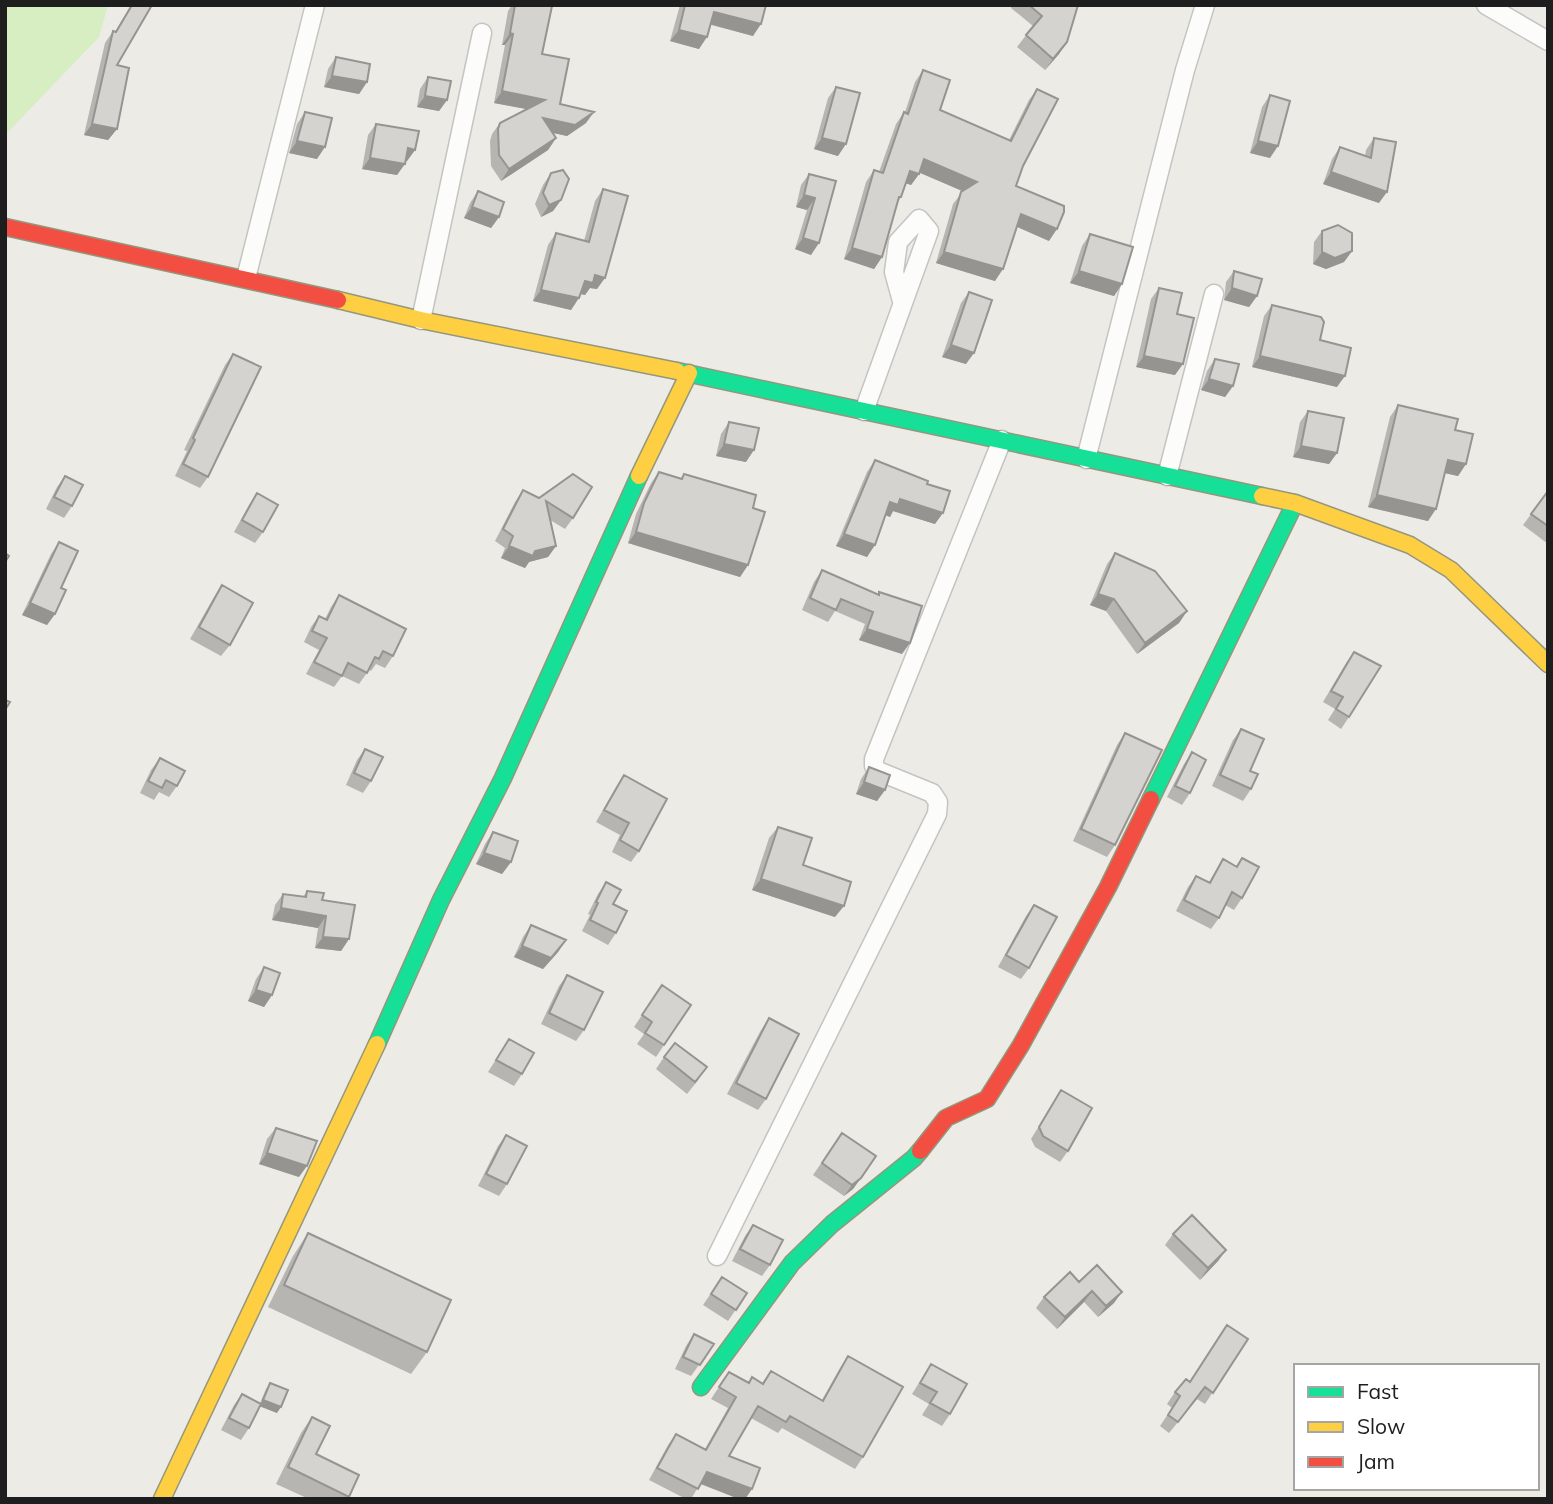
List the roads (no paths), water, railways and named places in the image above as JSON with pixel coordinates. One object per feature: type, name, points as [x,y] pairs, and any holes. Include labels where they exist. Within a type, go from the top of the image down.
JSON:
[{"type":"street","points":[[246,278],[315,5]]},
{"type":"street","points":[[1086,459],[1185,69],[1205,5]]},
{"type":"street","points":[[1486,5],[1548,41]]},
{"type":"street","points":[[421,320],[482,33]]},
{"type":"street","points":[[5,227],[246,278],[421,320],[689,373],[1296,503],[1410,545],[1451,570],[1548,664]]},
{"type":"street","points":[[1167,476],[1214,295]]},
{"type":"street","points":[[864,411],[902,301]]},
{"type":"street","points":[[162,1499],[370,1059],[441,901],[503,778],[625,505],[689,373]]},
{"type":"street","points":[[717,1256],[937,814],[938,802],[932,793],[878,771],[874,759],[1002,440]]},
{"type":"street","points":[[701,1387],[792,1263],[832,1224],[914,1158],[946,1118],[987,1099],[1021,1045],[1108,887],[1296,503]]}]
